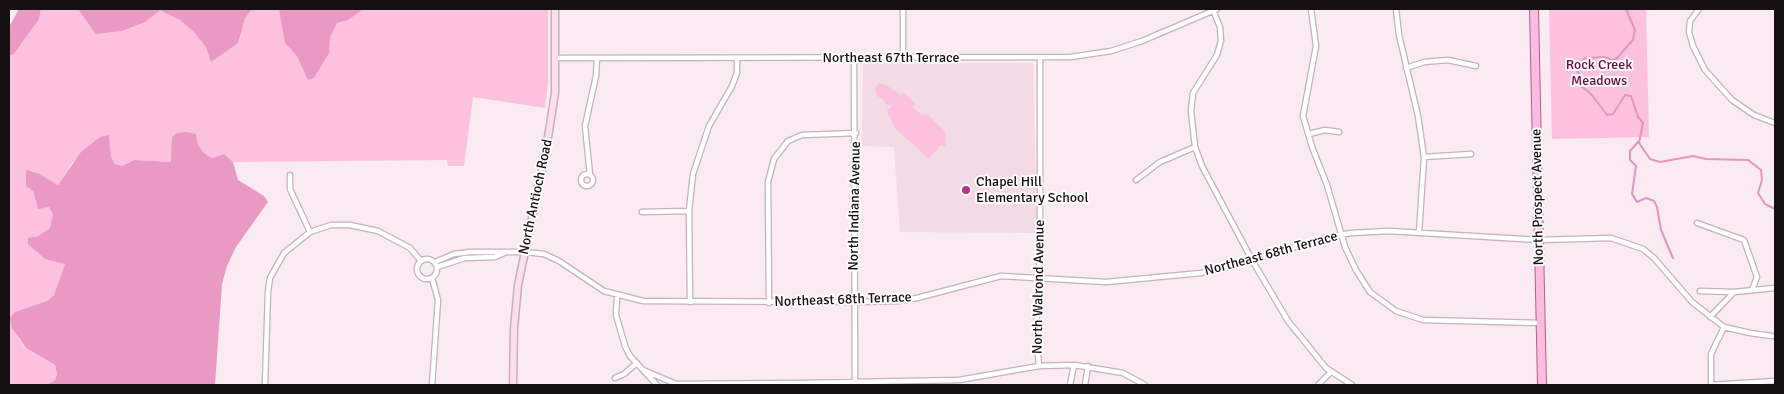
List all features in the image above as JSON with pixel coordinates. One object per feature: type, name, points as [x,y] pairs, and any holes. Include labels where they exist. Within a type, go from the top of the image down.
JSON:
[{"type":"main road","name":"North Prospect Avenue","points":[[1534,9],[1542,385]]},
{"type":"street","name":"North Antioch Road","points":[[513,385],[514,328],[525,252],[551,122],[556,58],[555,9]]},
{"type":"street","points":[[903,9],[903,56]]},
{"type":"street","name":"Northeast 67th Terrace","points":[[556,58],[1071,57],[1111,51],[1161,34],[1214,9]]},
{"type":"street","points":[[1214,9],[1220,27],[1221,41],[1217,55],[1193,93],[1191,111],[1195,147],[1202,166],[1252,260],[1288,321],[1331,372],[1352,385]]},
{"type":"street","points":[[1311,9],[1316,46],[1303,116],[1350,259],[1370,292],[1383,304],[1402,314],[1438,322],[1541,323]]},
{"type":"street","points":[[1396,9],[1398,35],[1418,116],[1424,157],[1419,233]]},
{"type":"street","points":[[1699,9],[1690,21],[1689,32],[1692,46],[1705,70],[1732,100],[1754,115],[1775,123]]},
{"type":"street","name":"North Indiana Avenue","points":[[854,57],[856,133],[855,383]]},
{"type":"street","points":[[590,174],[585,126],[596,76],[597,58]]},
{"type":"street","points":[[690,302],[689,211],[695,164],[709,126],[732,86],[737,73],[737,58]]},
{"type":"street","name":"North Walrond Avenue","points":[[1039,366],[1036,334],[1039,277],[1040,58]]},
{"type":"street","points":[[1406,68],[1424,62],[1448,60],[1476,66]]},
{"type":"street","points":[[1309,134],[1326,130],[1339,132]]},
{"type":"street","points":[[769,303],[768,182],[774,159],[788,141],[802,135],[856,133]]},
{"type":"street","points":[[1136,180],[1160,162],[1195,147]]},
{"type":"street","points":[[1424,157],[1470,154]]},
{"type":"street","points":[[290,176],[290,189],[310,232]]},
{"type":"street","points":[[642,212],[689,211]]},
{"type":"street","points":[[1697,222],[1744,240],[1757,277],[1752,290]]},
{"type":"street","points":[[265,385],[270,278],[277,261],[310,232],[331,225],[350,225],[378,231],[410,248],[422,261]]},
{"type":"street","name":"Northeast 68th Terrace","points":[[525,252],[551,257],[593,286],[617,296],[643,301],[854,302],[899,301],[917,298],[1001,276],[1106,282],[1201,273],[1341,235],[1389,231],[1539,240],[1611,238],[1630,243],[1654,258],[1692,302],[1724,327]]},
{"type":"street","points":[[436,265],[454,254],[491,251],[525,252]]},
{"type":"street","points":[[428,259],[436,265],[436,273],[432,278],[425,279],[417,269],[422,261],[428,259]]},
{"type":"street","points":[[432,278],[438,300],[432,385]]},
{"type":"street","points":[[1700,291],[1734,292],[1775,288]]},
{"type":"street","points":[[1710,317],[1734,292]]},
{"type":"street","points":[[617,296],[616,315],[625,346],[637,363],[657,385]]},
{"type":"street","points":[[1772,336],[1724,327],[1711,354],[1711,385],[1775,381]]},
{"type":"street","points":[[615,378],[624,374],[637,363]]},
{"type":"street","points":[[1070,385],[1074,365]]},
{"type":"street","points":[[643,370],[675,384],[855,383],[959,380],[1039,366],[1074,365],[1088,366],[1130,376],[1146,385]]},
{"type":"street","points":[[1085,385],[1088,366]]},
{"type":"street","points":[[1318,385],[1331,372]]},
{"type":"shaded area","points":[[19,9],[41,9],[39,19],[14,54],[9,56],[9,27]]},
{"type":"shaded area","points":[[78,9],[252,9],[245,18],[238,43],[211,62],[206,47],[194,32],[180,20],[160,10],[145,22],[122,31],[96,34]]},
{"type":"shaded area","points":[[279,9],[363,9],[348,20],[337,23],[330,37],[329,53],[314,78],[308,80],[297,56],[285,43]]},
{"type":"shaded area","name":"Chapel Hill Elementary School","points":[[863,63],[1033,63],[1037,233],[900,232],[894,147],[862,146]]},
{"type":"shaded area","points":[[177,133],[196,134],[198,145],[204,153],[212,158],[224,154],[233,162],[238,180],[264,196],[268,202],[236,247],[227,266],[222,284],[215,385],[47,385],[55,380],[57,374],[55,365],[26,348],[12,328],[10,318],[15,312],[47,301],[54,295],[65,264],[45,259],[28,244],[28,238],[38,236],[50,228],[53,214],[49,207],[38,209],[33,191],[26,186],[26,170],[40,174],[58,185],[81,152],[100,137],[109,135],[111,157],[115,164],[122,166],[134,160],[171,162],[172,137]]},
{"type":"green space","points":[[41,9],[548,9],[548,83],[545,108],[473,97],[464,166],[448,166],[447,160],[233,162],[224,154],[212,158],[204,153],[198,145],[196,134],[172,137],[172,162],[134,160],[122,166],[115,164],[111,157],[109,136],[72,163],[58,185],[40,174],[33,191],[38,208],[49,207],[53,214],[50,228],[38,236],[28,238],[45,259],[66,263],[54,295],[47,301],[15,312],[18,338],[25,348],[55,365],[57,374],[55,380],[47,385],[9,385],[9,56],[14,54],[39,19]]},
{"type":"green space","name":"Rock Creek Meadows","points":[[1549,9],[1646,9],[1649,137],[1552,139]]},
{"type":"green space","points":[[879,83],[886,85],[901,95],[903,93],[915,103],[912,107],[922,115],[927,114],[945,131],[946,147],[941,145],[929,159],[895,128],[887,111],[892,105],[885,104],[883,99],[877,96],[875,89]]},
{"type":"waterway","points":[[1626,9],[1635,30],[1633,40],[1616,59],[1612,60],[1604,57],[1586,58],[1580,62],[1577,67],[1581,86],[1591,94],[1607,115],[1613,114],[1625,95],[1631,96],[1638,117],[1643,123],[1639,143],[1650,159],[1660,162],[1693,156],[1706,159],[1748,160],[1761,170],[1762,180],[1758,193],[1765,204],[1775,209]]},
{"type":"waterway","points":[[1638,142],[1630,151],[1630,160],[1636,166],[1632,194],[1637,202],[1646,198],[1654,201],[1657,207],[1661,230],[1673,258]]},
{"type":"place","name":"Chapel Hill Elementary School","points":[[966,190]]}]
